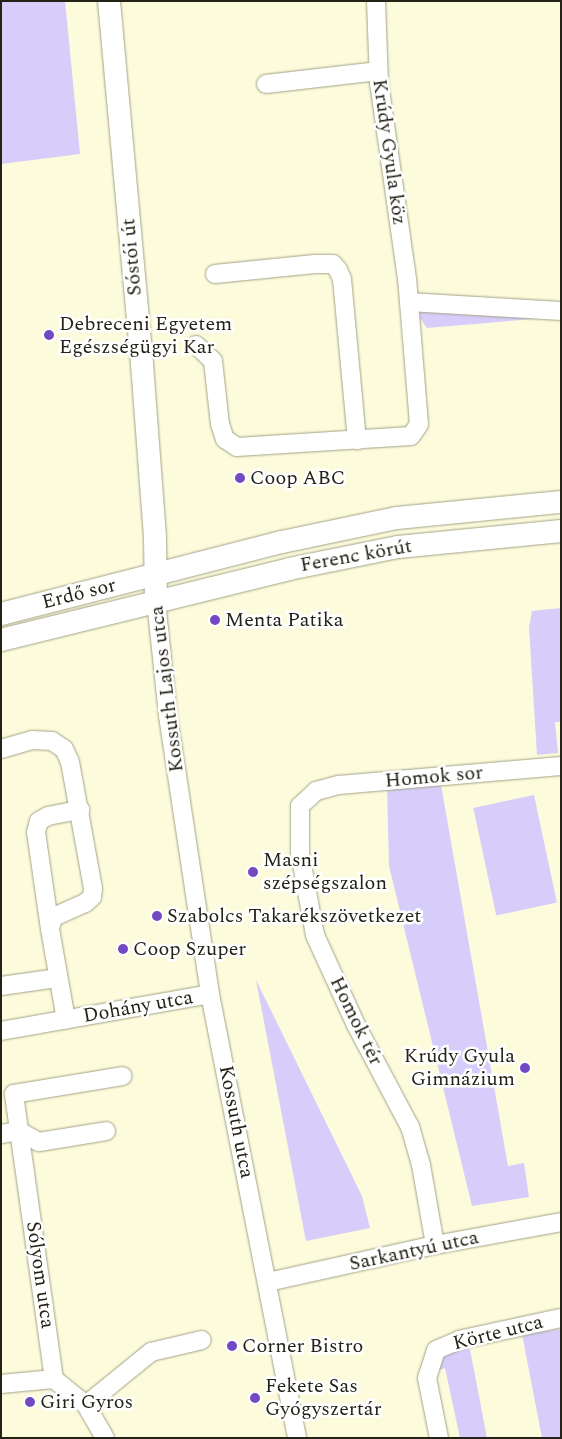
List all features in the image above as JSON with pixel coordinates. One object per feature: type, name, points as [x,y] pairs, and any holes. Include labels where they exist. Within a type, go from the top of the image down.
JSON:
[{"type":"main road","name":"Sóstói út","points":[[109,1],[142,364],[156,573]]},
{"type":"main road","name":"Ferenc körút","points":[[156,573],[282,542],[397,518],[561,502]]},
{"type":"main road","name":"Ferenc körút","points":[[156,601],[289,569],[398,547],[561,531]]},
{"type":"main road","name":"Kossuth Lajos utca","points":[[156,573],[156,601]]},
{"type":"main road","name":"Erdő sor","points":[[1,614],[156,573]]},
{"type":"main road","name":"Erdő sor","points":[[1,640],[156,601]]},
{"type":"street","name":"Krúdy Gyula köz","points":[[196,345],[213,361],[220,424],[225,439],[237,447],[411,436],[419,424],[408,302],[378,71],[376,1]]},
{"type":"street","points":[[266,84],[378,71]]},
{"type":"street","points":[[215,274],[315,264],[333,264],[342,279],[357,440]]},
{"type":"street","points":[[408,302],[561,311]]},
{"type":"street","name":"Kossuth Lajos utca","points":[[156,601],[168,716],[182,804]]},
{"type":"street","points":[[1,749],[32,740],[52,741],[64,748],[80,810],[94,888],[92,898],[53,917],[50,929]]},
{"type":"street","name":"Homok sor","points":[[310,795],[339,785],[561,766]]},
{"type":"street","name":"Homok tér","points":[[310,795],[300,806],[299,820],[304,882],[315,935],[356,1025],[410,1127],[421,1165],[435,1245]]},
{"type":"street","name":"Kossuth utca","points":[[182,804],[210,994],[298,1438]]},
{"type":"street","name":"Dohány utca","points":[[66,1020],[36,832],[40,820],[48,816],[80,810]]},
{"type":"street","points":[[1,986],[58,978]]},
{"type":"street","name":"Dohány utca","points":[[1,1031],[210,994]]},
{"type":"street","name":"Sólyom utca","points":[[54,1379],[14,1094],[124,1076]]},
{"type":"street","points":[[1,1134],[19,1131],[39,1142],[106,1131]]},
{"type":"street","name":"Sarkantyú utca","points":[[268,1282],[435,1245],[561,1222]]},
{"type":"street","name":"Körte utca","points":[[439,1438],[427,1378],[436,1350],[458,1340],[561,1318]]},
{"type":"street","points":[[86,1405],[151,1352],[202,1340]]},
{"type":"street","points":[[1,1384],[54,1379],[86,1405],[105,1438]]},
{"type":"shaded area","points":[[1,1],[65,1],[80,154],[1,164]]},
{"type":"shaded area","points":[[426,310],[532,316],[533,319],[427,328],[420,318],[420,313]]},
{"type":"shaded area","points":[[561,608],[561,722],[555,722],[558,753],[537,755],[529,627],[532,611]]},
{"type":"shaded area","points":[[441,785],[508,1166],[524,1163],[529,1197],[472,1206],[389,866],[387,786]]},
{"type":"shaded area","points":[[534,795],[557,903],[496,915],[473,808]]},
{"type":"shaded area","points":[[256,980],[362,1196],[370,1228],[306,1241]]},
{"type":"shaded area","points":[[561,1329],[561,1438],[542,1438],[522,1334]]},
{"type":"shaded area","points":[[469,1344],[487,1438],[460,1438],[445,1368],[433,1372],[436,1357]]},
{"type":"place","name":"Debreceni Egyetem Egészségügyi Kar","points":[[49,335]]},
{"type":"place","name":"Coop ABC","points":[[240,478]]},
{"type":"place","name":"Menta Patika","points":[[215,620]]},
{"type":"place","name":"Masni szépségszalon","points":[[253,872]]},
{"type":"place","name":"Szabolcs Takarékszövetkezet","points":[[157,916]]},
{"type":"place","name":"Coop Szuper","points":[[123,949]]},
{"type":"place","name":"Krúdy Gyula Gimnázium","points":[[525,1068]]},
{"type":"place","name":"Corner Bistro","points":[[232,1346]]},
{"type":"place","name":"Fekete Sas Gyógyszertár","points":[[255,1398]]},
{"type":"place","name":"Giri Gyros","points":[[30,1402]]}]
